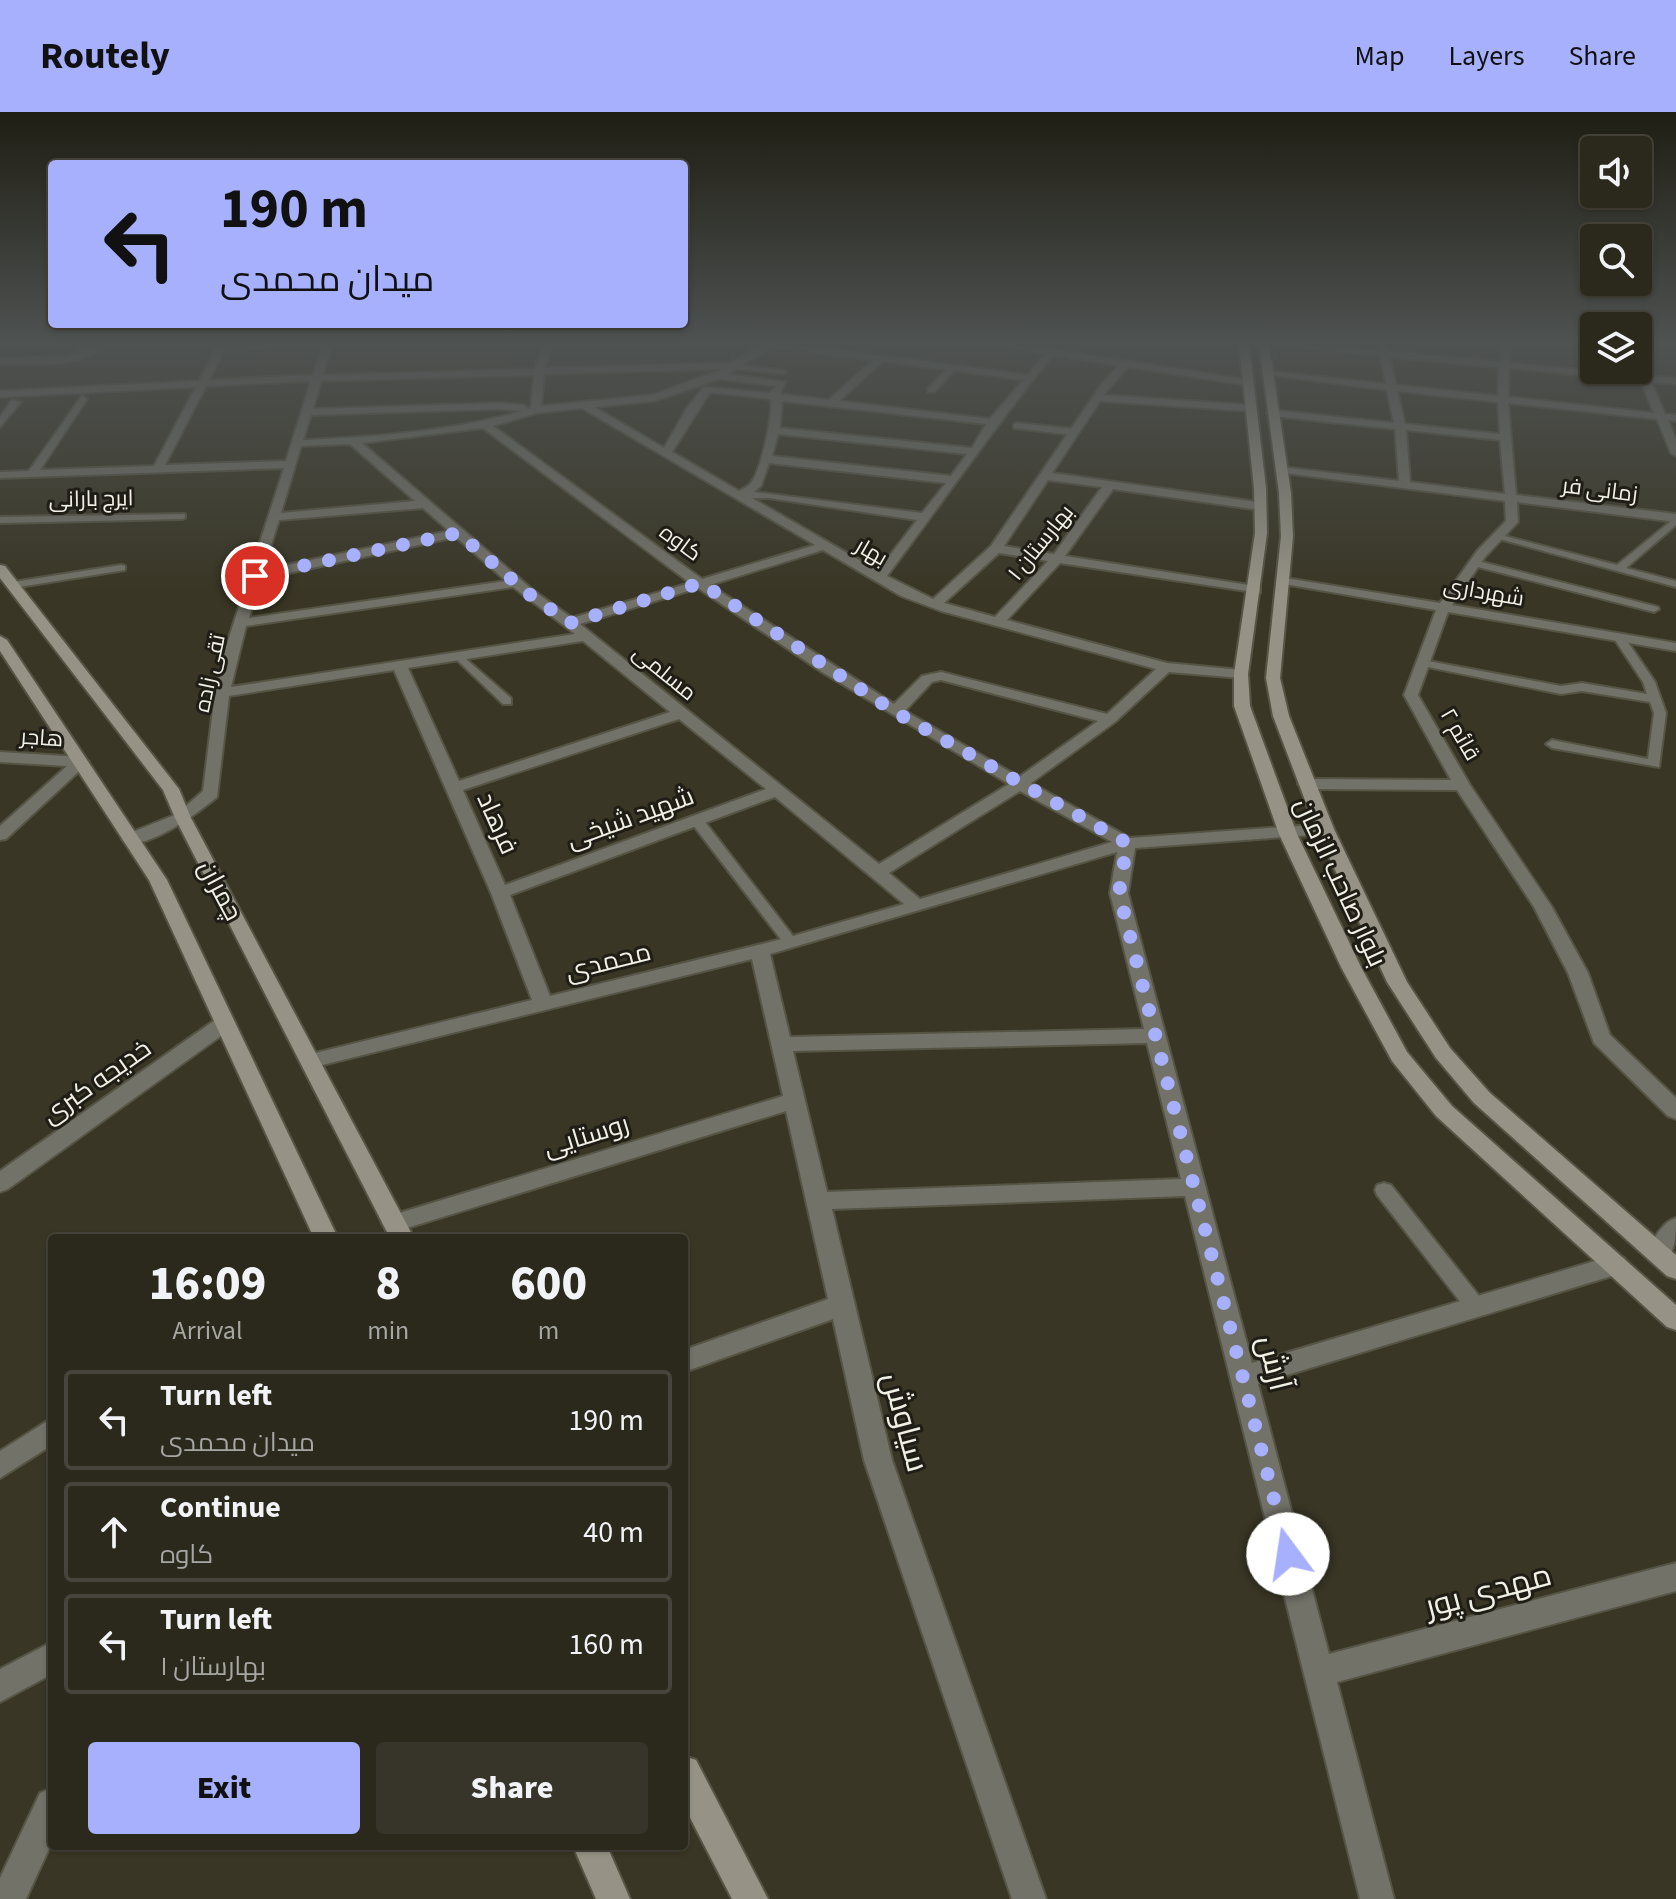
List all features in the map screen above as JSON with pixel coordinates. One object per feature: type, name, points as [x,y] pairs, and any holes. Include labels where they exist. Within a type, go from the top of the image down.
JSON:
[{"type":"main road","name":"بلوار صاحب الزمان","points":[[1251,427],[1261,533],[1241,674],[1242,706],[1288,834],[1351,967],[1399,1056],[1444,1111],[1676,1320]]},
{"type":"main road","name":"بلوار صاحب الزمان","points":[[1274,427],[1287,536],[1273,678],[1281,716],[1325,829],[1397,982],[1443,1053],[1482,1098],[1667,1261]]},
{"type":"main road","name":"چمران","points":[[0,569],[171,789],[183,818],[398,1231]]},
{"type":"main road","name":"چمران","points":[[0,640],[158,880],[324,1234]]},
{"type":"main road","points":[[688,1780],[751,1899]]},
{"type":"main road","points":[[592,1850],[613,1899]]},
{"type":"street","points":[[32,474],[63,427]]},
{"type":"street","points":[[158,469],[179,427]]},
{"type":"street","name":"تقی زاده","points":[[183,818],[211,793],[222,693],[240,623],[301,427]]},
{"type":"street","points":[[296,443],[353,441],[465,427]]},
{"type":"street","name":"کاوه","points":[[488,427],[701,583],[895,712],[1127,843]]},
{"type":"street","name":"بهار","points":[[621,427],[906,593],[998,622],[1166,667],[1241,674]]},
{"type":"street","points":[[666,454],[681,427]]},
{"type":"street","points":[[879,578],[975,452],[990,427]]},
{"type":"street","points":[[935,604],[996,549],[1077,427]]},
{"type":"street","points":[[1400,427],[1405,485]]},
{"type":"street","points":[[1404,427],[1507,438]]},
{"type":"street","name":"قائم ۲","points":[[1506,427],[1512,522],[1474,563],[1444,606],[1411,695],[1462,785],[1557,933],[1578,973],[1601,1038],[1676,1111]]},
{"type":"street","points":[[1667,427],[1676,453]]},
{"type":"street","points":[[738,496],[755,486],[766,459],[772,430],[975,452]]},
{"type":"street","name":"مسلمی","points":[[353,441],[516,583],[570,623],[917,906]]},
{"type":"street","points":[[766,459],[953,480]]},
{"type":"street","points":[[0,475],[289,464]]},
{"type":"street","name":"زمانی فر","points":[[1281,470],[1676,519]]},
{"type":"street","points":[[1046,476],[1260,506]]},
{"type":"street","name":"بهارستان ۱","points":[[998,622],[1057,559],[1110,485]]},
{"type":"street","points":[[738,496],[769,495],[925,517]]},
{"type":"street","points":[[273,517],[424,504]]},
{"type":"street","points":[[255,576],[458,533]]},
{"type":"street","points":[[570,623],[824,546]]},
{"type":"street","points":[[996,549],[1255,590]]},
{"type":"street","name":"شهرداری","points":[[1284,580],[1676,647]]},
{"type":"street","points":[[240,623],[516,583]]},
{"type":"street","points":[[222,693],[586,636]]},
{"type":"street","name":"فرهاد","points":[[399,665],[500,893],[543,1004]]},
{"type":"street","points":[[878,872],[1020,784],[1110,719],[1166,667]]},
{"type":"street","points":[[895,712],[927,679],[941,676],[1110,719]]},
{"type":"street","points":[[454,788],[681,713]]},
{"type":"street","name":"هاجر","points":[[0,757],[81,762]]},
{"type":"street","points":[[0,835],[81,762]]},
{"type":"street","points":[[1306,784],[1462,785]]},
{"type":"street","name":"شهید شیخی","points":[[500,893],[777,791]]},
{"type":"street","points":[[131,839],[183,818]]},
{"type":"street","points":[[1127,843],[1325,829]]},
{"type":"street","name":"محمدی","points":[[310,1061],[791,943],[1127,843]]},
{"type":"street","name":"آرش","points":[[1127,843],[1119,893],[1377,1899]]},
{"type":"street","name":"سیاوش","points":[[760,951],[878,1460],[1029,1899]]},
{"type":"street","name":"خدیجه کبری","points":[[0,1183],[225,1023]]},
{"type":"street","points":[[782,1044],[1156,1036]]},
{"type":"street","name":"روستایی","points":[[398,1231],[795,1100]]},
{"type":"street","points":[[818,1201],[1194,1187]]},
{"type":"street","points":[[1667,1261],[1676,1227]]},
{"type":"street","points":[[1243,1377],[1615,1265]]},
{"type":"street","points":[[688,1360],[842,1305]]},
{"type":"street","points":[[0,1466],[48,1433]]},
{"type":"street","name":"مهدی پور","points":[[1318,1672],[1676,1577]]},
{"type":"street","points":[[0,1686],[48,1659]]},
{"type":"street","points":[[8,1899],[48,1814]]},
{"type":"lane","points":[[1030,427],[1074,432]]},
{"type":"lane","name":"ایرج بارانی","points":[[0,520],[182,516]]},
{"type":"lane","points":[[1619,569],[1676,519]]},
{"type":"lane","points":[[1497,537],[1676,584]]},
{"type":"lane","points":[[1474,563],[1654,609]]},
{"type":"lane","points":[[13,585],[121,568]]},
{"type":"lane","points":[[1552,744],[1654,764],[1660,713],[1649,682],[1619,637]]},
{"type":"lane","points":[[459,656],[507,701]]},
{"type":"lane","points":[[1423,663],[1561,690],[1582,687],[1655,699]]},
{"type":"lane","points":[[697,821],[791,943]]},
{"type":"lane","points":[[1384,1190],[1476,1307]]},
{"type":"route","points":[[255,576],[458,533],[529,594],[570,623],[701,583],[731,606],[895,712],[1127,843],[1119,893],[1288,1554]]}]
